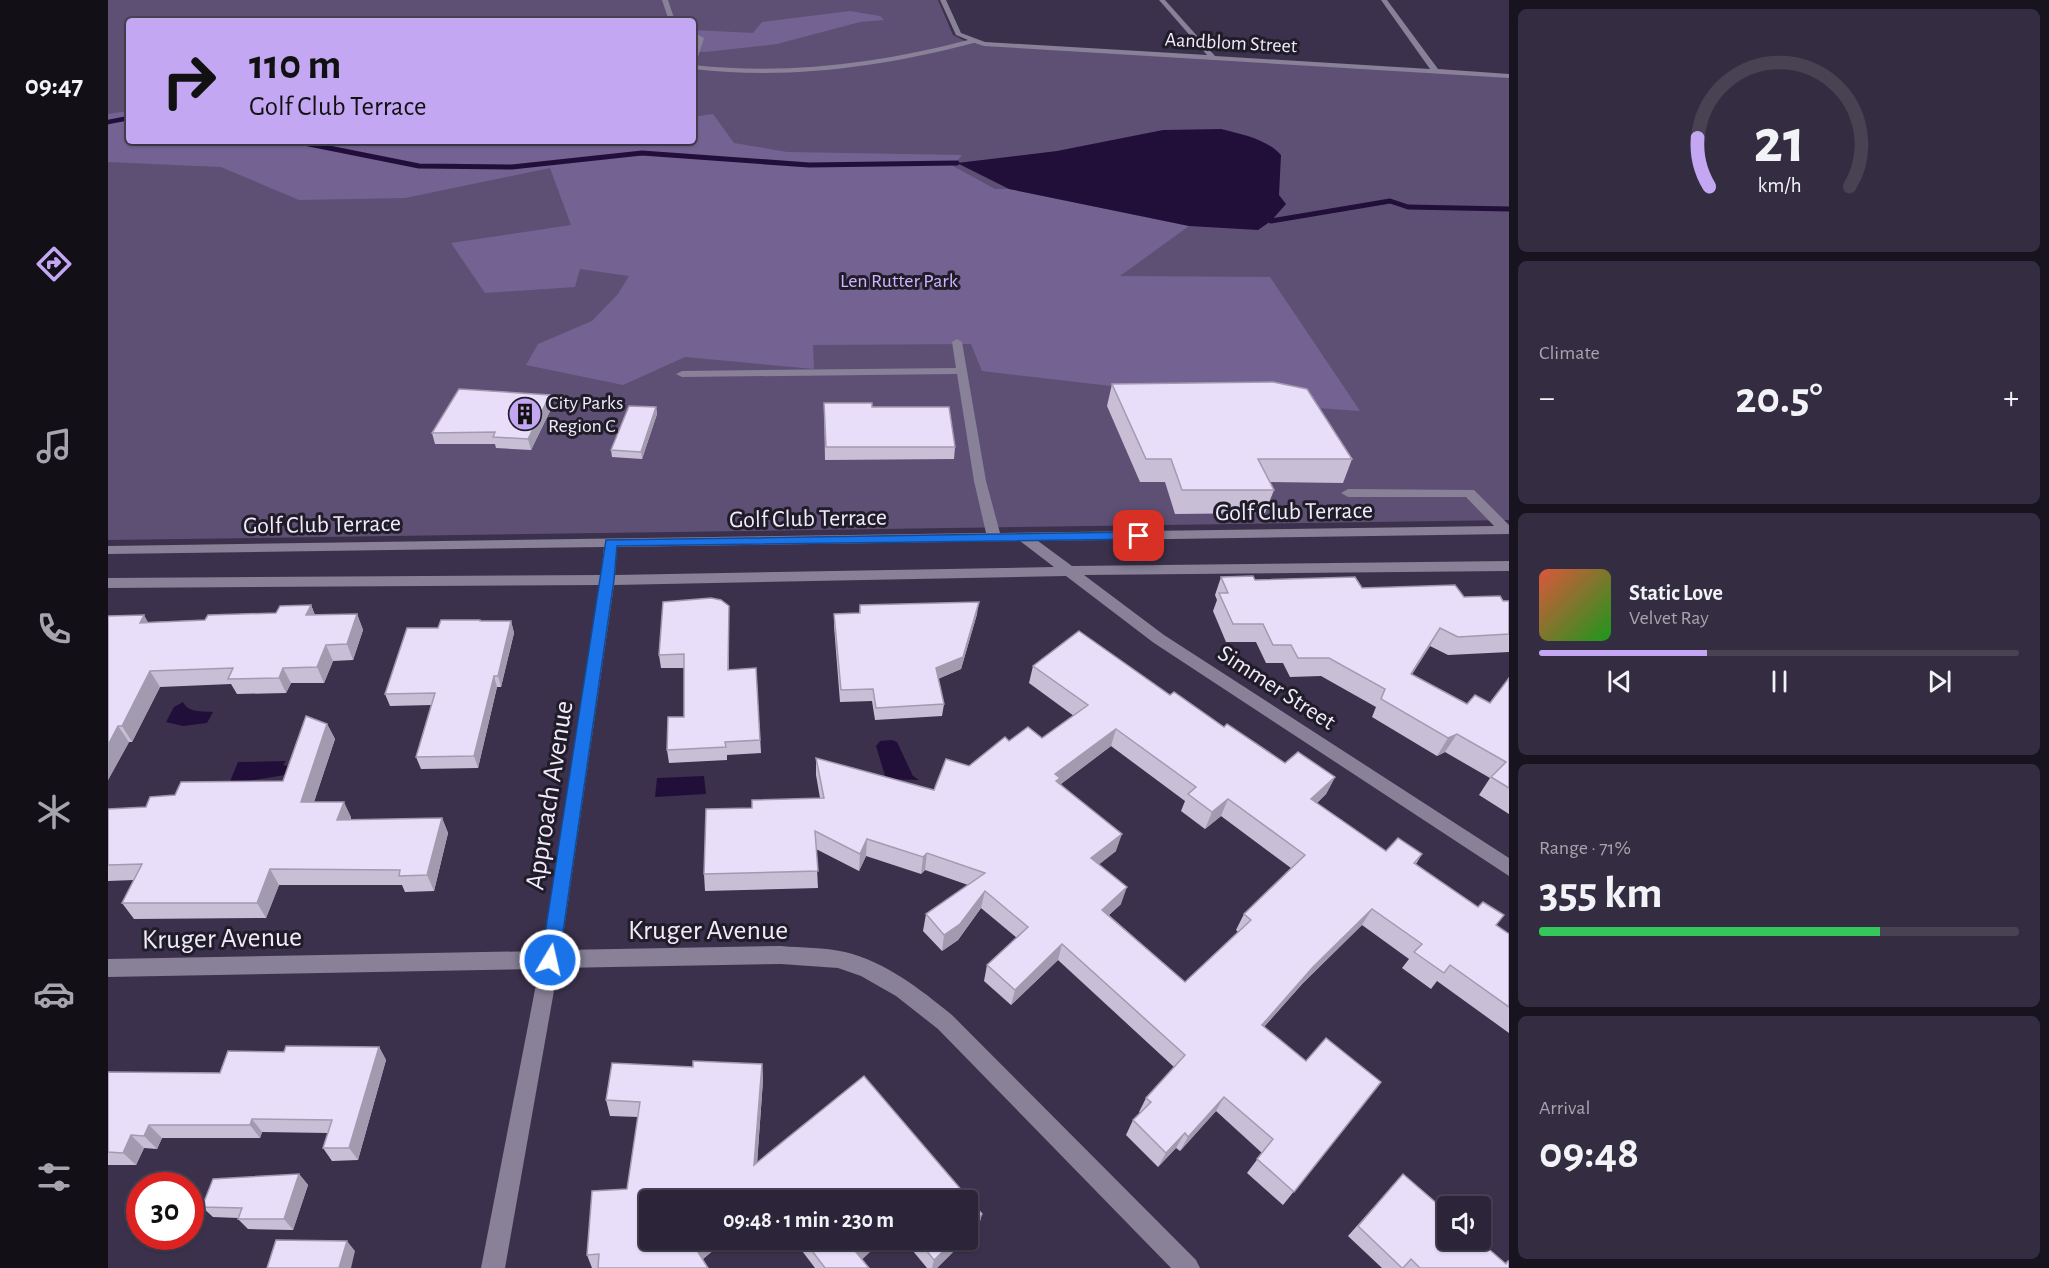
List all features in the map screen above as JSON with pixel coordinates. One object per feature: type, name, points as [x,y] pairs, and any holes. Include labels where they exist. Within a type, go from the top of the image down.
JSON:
[{"type":"street","points":[[665,0],[671,18]]},
{"type":"street","name":"Aandblom Street","points":[[943,0],[955,31],[972,41],[1509,76]]},
{"type":"street","points":[[1162,0],[1212,57]]},
{"type":"street","points":[[1384,0],[1435,71]]},
{"type":"street","points":[[696,36],[701,38],[696,52]]},
{"type":"street","points":[[696,68],[717,71],[810,72],[935,51],[972,41]]},
{"type":"street","points":[[957,342],[980,481],[994,538]]},
{"type":"street","points":[[681,374],[963,371]]},
{"type":"street","points":[[1348,493],[1469,493],[1507,530]]},
{"type":"street","name":"Golf Club Terrace","points":[[108,550],[1507,530]]},
{"type":"street","name":"Simmer Street","points":[[1025,538],[1159,639],[1509,868]]},
{"type":"street","name":"Approach Avenue","points":[[493,1268],[550,960],[608,580],[611,542]]},
{"type":"street","points":[[108,583],[608,580],[1071,571],[1509,566]]},
{"type":"street","name":"Kruger Avenue","points":[[108,968],[782,955],[854,964],[880,975],[912,994],[945,1022],[1188,1268]]},
{"type":"green space","name":"Len Rutter Park","points":[[108,0],[938,0],[953,35],[967,42],[983,45],[1509,77],[1509,520],[108,540]]},
{"type":"green space","points":[[850,11],[880,16],[884,20],[860,22],[777,44],[696,51],[696,30],[753,33],[762,22]]},
{"type":"green space","points":[[126,111],[126,144],[696,144],[696,117],[713,114],[734,143],[787,152],[962,155],[953,166],[995,189],[1009,189],[1189,226],[1120,276],[1270,277],[1360,411],[1275,405],[982,371],[971,344],[813,345],[814,369],[685,357],[623,385],[526,365],[538,344],[592,321],[618,294],[629,276],[580,269],[575,287],[485,293],[451,243],[571,225],[550,168],[405,198],[299,200],[221,167],[108,162],[108,114]]},
{"type":"shaded area","points":[[1221,129],[1261,141],[1281,155],[1279,195],[1286,204],[1271,221],[1258,230],[1189,226],[1009,189],[957,163],[1057,151],[1163,130]]},
{"type":"shaded area","points":[[183,702],[192,710],[213,712],[207,723],[183,726],[166,722],[174,707]]},
{"type":"shaded area","points":[[880,741],[897,742],[913,776],[919,780],[886,779],[876,746]]},
{"type":"shaded area","points":[[286,761],[283,765],[288,766],[285,775],[229,784],[238,762]]},
{"type":"shaded area","points":[[704,776],[706,794],[655,797],[657,778]]},
{"type":"building","points":[[1273,382],[1307,389],[1352,459],[1258,459],[1274,490],[1182,490],[1171,459],[1146,459],[1112,384]]},
{"type":"building","points":[[459,389],[550,395],[528,439],[493,437],[495,432],[432,433]]},
{"type":"building","points":[[824,403],[872,403],[872,407],[949,407],[955,447],[826,447]]},
{"type":"building","points":[[629,406],[656,407],[641,452],[611,450]]},
{"type":"building","points":[[1253,576],[1255,580],[1355,577],[1362,588],[1455,585],[1464,597],[1500,596],[1503,601],[1509,601],[1509,634],[1458,637],[1440,628],[1411,674],[1467,704],[1475,695],[1490,703],[1509,678],[1509,788],[1491,777],[1506,762],[1457,734],[1448,738],[1381,699],[1385,689],[1329,658],[1298,658],[1291,645],[1273,645],[1263,624],[1233,624],[1219,593],[1228,593],[1221,577]]},
{"type":"building","points":[[711,598],[721,600],[729,606],[728,670],[756,668],[760,740],[725,742],[726,747],[667,750],[668,717],[684,717],[684,654],[659,655],[663,602]]},
{"type":"building","points":[[979,602],[963,657],[936,668],[944,704],[876,708],[873,689],[841,690],[834,614],[860,613],[860,605]]},
{"type":"building","points":[[311,605],[306,615],[357,614],[347,644],[326,645],[317,667],[283,668],[279,678],[228,679],[233,668],[150,671],[122,726],[118,726],[108,745],[108,616],[144,615],[140,623],[205,620],[208,615],[276,613],[280,606]]},
{"type":"building","points":[[441,620],[511,621],[498,676],[494,676],[474,756],[416,757],[435,693],[385,694],[407,628],[438,628]]},
{"type":"building","points":[[1079,631],[1170,695],[1174,692],[1224,727],[1227,724],[1285,763],[1298,752],[1335,777],[1311,799],[1386,851],[1398,838],[1422,854],[1414,863],[1478,907],[1483,902],[1504,915],[1496,925],[1509,934],[1509,1007],[1450,965],[1444,973],[1414,952],[1422,944],[1372,909],[1313,967],[1262,1025],[1306,1061],[1326,1038],[1381,1082],[1294,1192],[1257,1159],[1273,1139],[1224,1097],[1188,1137],[1185,1133],[1166,1153],[1133,1120],[1151,1102],[1146,1098],[1185,1055],[1062,944],[1015,990],[987,965],[1028,927],[985,891],[960,924],[944,935],[926,914],[985,873],[927,853],[923,857],[867,839],[860,854],[815,831],[818,871],[704,874],[706,809],[752,808],[752,800],[824,798],[816,758],[934,790],[946,759],[969,766],[1005,737],[1009,741],[1028,727],[1042,738],[1088,705],[1033,666]],"holes":[[[1116,729],[1196,787],[1188,794],[1212,812],[1228,799],[1305,855],[1244,914],[1251,920],[1185,982],[1102,910],[1127,887],[1091,858],[1122,834],[1056,781],[1060,778],[1055,774]]]},
{"type":"building","points":[[306,716],[327,724],[301,802],[344,802],[337,820],[442,818],[427,875],[399,876],[400,870],[270,869],[257,903],[122,903],[142,864],[108,865],[108,809],[146,807],[150,797],[175,795],[181,782],[283,781]]},
{"type":"building","points":[[286,1046],[379,1047],[349,1148],[323,1148],[332,1120],[252,1119],[250,1125],[149,1125],[144,1136],[131,1135],[123,1153],[108,1152],[108,1072],[220,1073],[228,1051],[284,1052]]},
{"type":"building","points":[[693,1061],[762,1064],[754,1165],[864,1076],[961,1190],[639,1190],[639,1250],[697,1250],[708,1268],[598,1268],[599,1254],[587,1255],[592,1191],[627,1189],[640,1102],[606,1100],[612,1063],[693,1067]]},
{"type":"building","points":[[299,1174],[284,1219],[238,1219],[242,1208],[204,1207],[213,1179]]},
{"type":"building","points":[[1403,1174],[1437,1203],[1437,1250],[1490,1250],[1506,1264],[1509,1261],[1509,1268],[1420,1268],[1411,1259],[1402,1268],[1358,1226]]},
{"type":"building","points":[[276,1240],[347,1241],[339,1268],[267,1268]]},
{"type":"building","points":[[811,1250],[858,1250],[856,1252],[869,1268],[825,1268]]},
{"type":"building","points":[[926,1250],[944,1250],[934,1260]]},
{"type":"waterway","points":[[108,122],[126,119]]},
{"type":"waterway","points":[[309,144],[419,166],[512,167],[642,153],[809,165],[957,163]]},
{"type":"waterway","points":[[1271,221],[1390,201],[1408,207],[1509,209]]},
{"type":"place","name":"City Parks Region C","points":[[525,414]]},
{"type":"route","points":[[550,960],[608,580],[611,542],[1139,536]]}]
